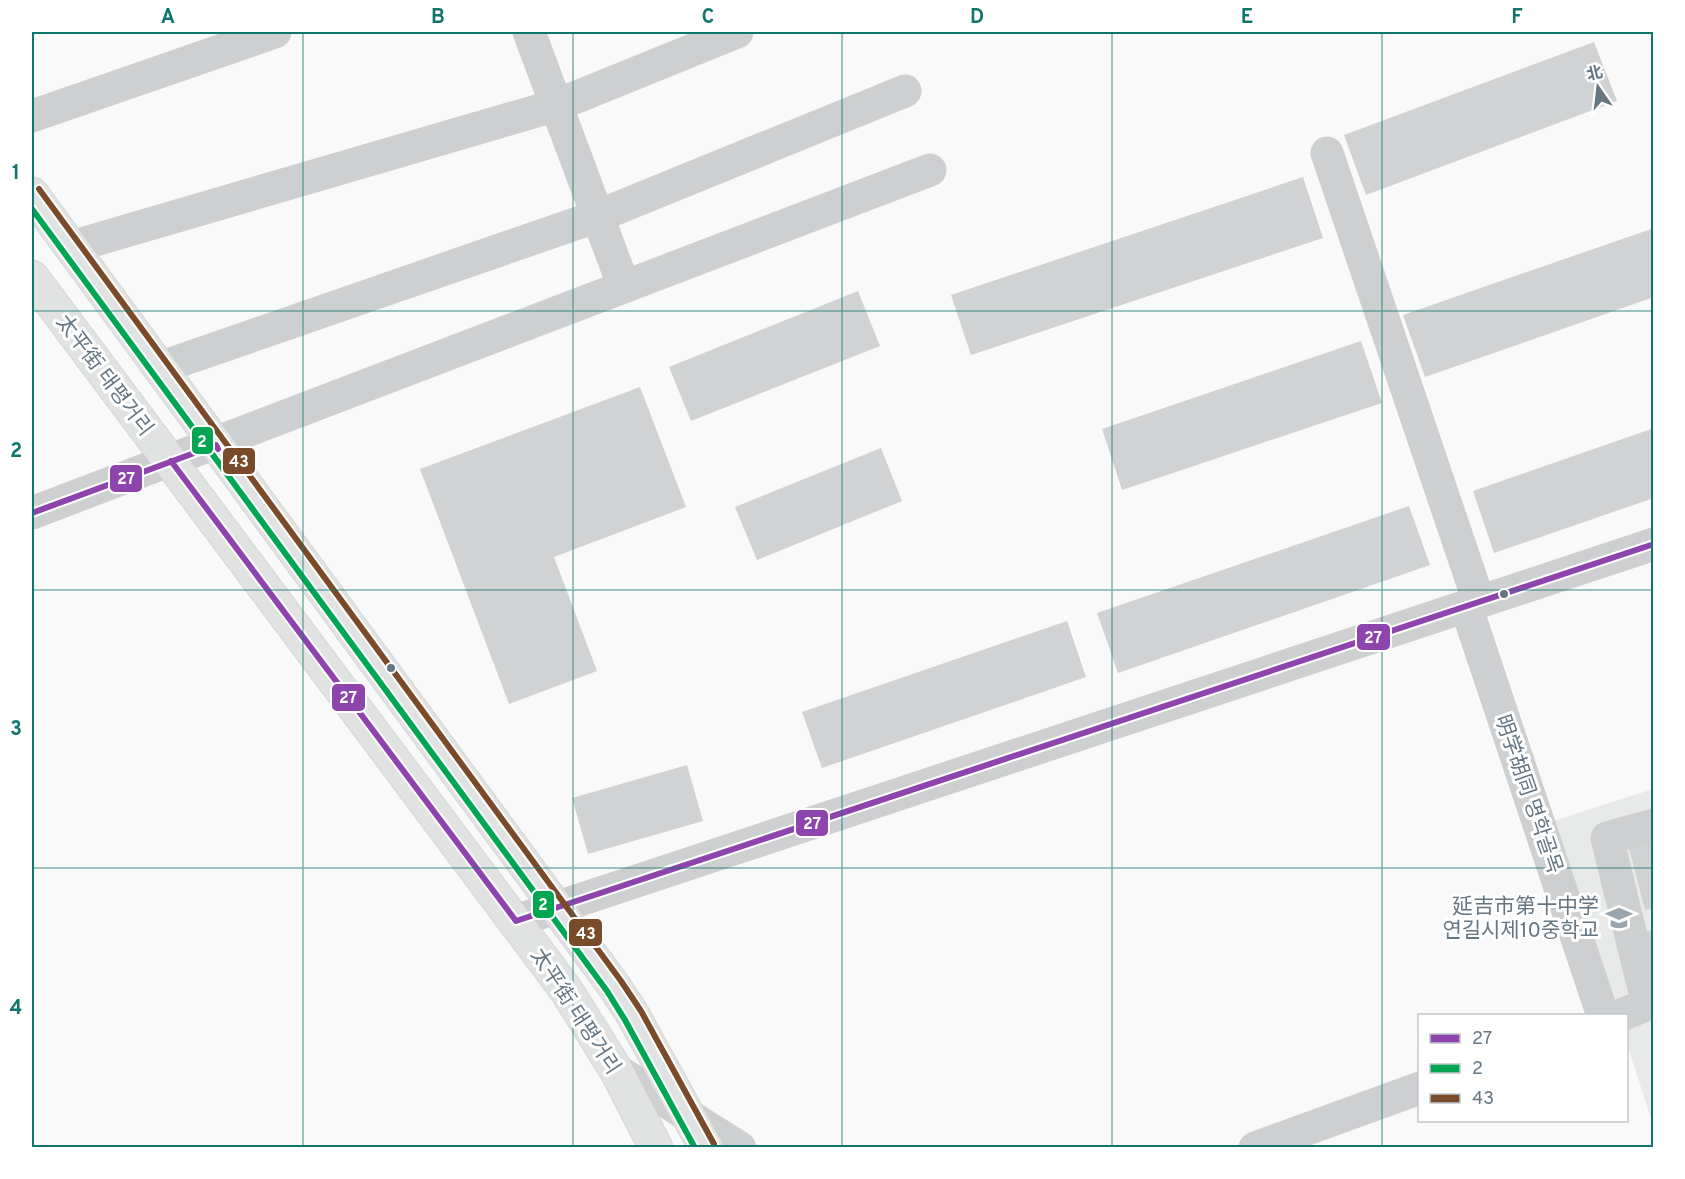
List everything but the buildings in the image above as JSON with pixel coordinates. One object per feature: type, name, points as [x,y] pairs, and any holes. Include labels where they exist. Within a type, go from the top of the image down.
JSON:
[{"type":"main road","name":"太平街 태평거리","points":[[32,194],[633,1015],[691,1116],[706,1148]]},
{"type":"main road","name":"太平街 태평거리","points":[[32,277],[133,415],[171,461],[516,921],[582,1013],[616,1070],[656,1148]]},
{"type":"street","points":[[32,116],[275,32]]},
{"type":"street","points":[[529,32],[624,287]]},
{"type":"street","points":[[71,248],[557,105],[737,32]]},
{"type":"street","points":[[159,368],[598,216],[905,91]]},
{"type":"street","name":"明学胡同 명학골목","points":[[1327,153],[1602,1014]]},
{"type":"street","points":[[32,513],[216,445],[930,170]]},
{"type":"street","points":[[516,921],[1653,544]]},
{"type":"street","points":[[1624,1014],[1648,1004],[1644,950],[1607,838],[1653,825]]},
{"type":"street","points":[[616,1070],[740,1148]]},
{"type":"street","points":[[1256,1148],[1418,1088]]},
{"type":"shaded area","name":"延吉市第十中学 연길시제10중학교","points":[[1653,789],[1653,1125],[1628,1047],[1628,1014],[1617,1014],[1553,821]]},
{"type":"transit line","name":"43","points":[[39,189],[621,981],[641,1011],[714,1144]]},
{"type":"transit line","name":"2","points":[[32,209],[607,991],[695,1148]]},
{"type":"transit line","name":"27","points":[[32,513],[216,445],[218,449]]},
{"type":"transit line","name":"27","points":[[171,461],[516,921],[1654,544]]},
{"type":"place","name":"延吉市第十中学 연길시제10중학교","points":[[1619,918]]}]
